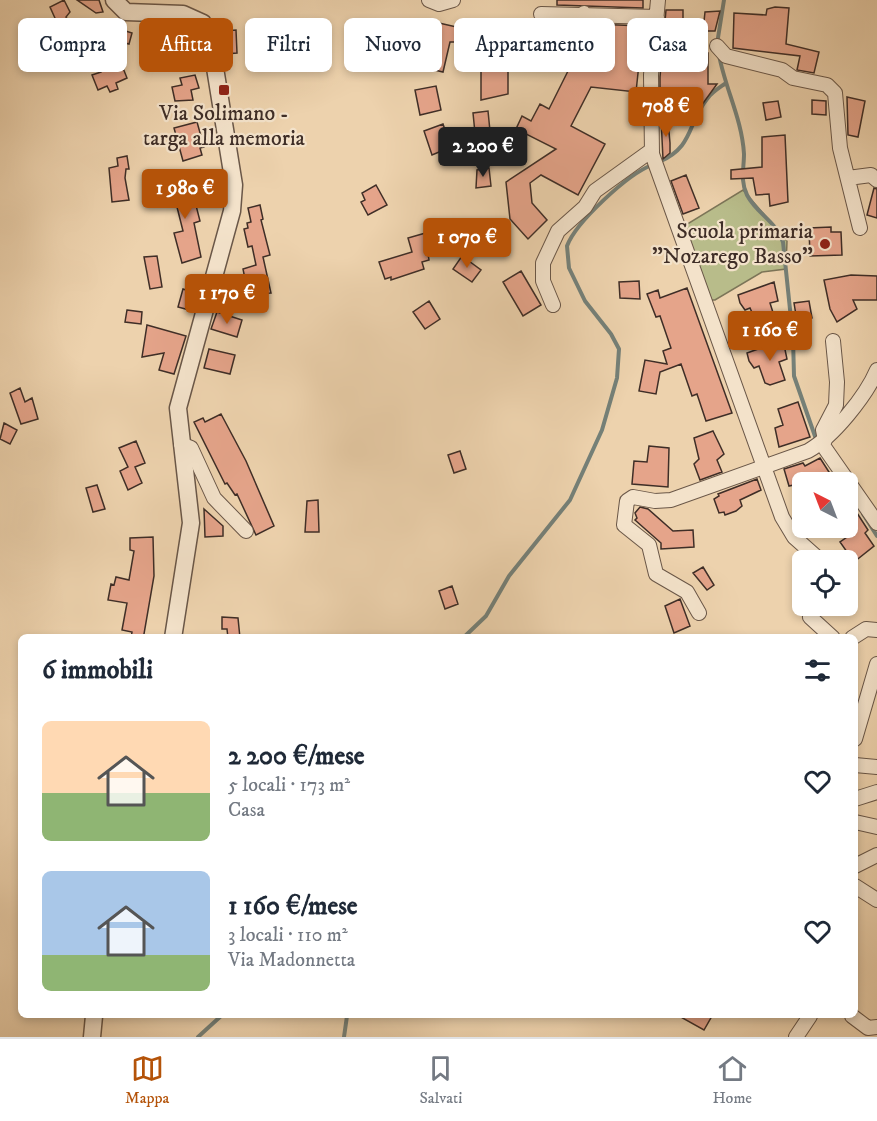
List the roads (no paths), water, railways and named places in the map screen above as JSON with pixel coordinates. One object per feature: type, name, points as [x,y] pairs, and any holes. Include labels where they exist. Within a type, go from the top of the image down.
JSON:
[{"type":"street","points":[[114,0],[126,12],[183,14],[203,23],[210,37],[234,185],[232,212],[182,386],[178,408],[181,444],[191,504],[191,523],[173,634]]},
{"type":"street","points":[[429,0],[444,4],[453,0]]},
{"type":"street","points":[[658,0],[651,75],[652,152],[788,527],[810,550]]},
{"type":"street","points":[[541,14],[584,13],[657,17]]},
{"type":"street","points":[[583,18],[584,13]]},
{"type":"street","points":[[717,46],[726,56],[782,70],[793,78],[827,86],[835,93],[840,148],[860,228]]},
{"type":"street","points":[[553,305],[543,281],[543,263],[558,231],[585,207],[595,191],[652,152]]},
{"type":"street","points":[[848,178],[871,175],[877,180]]},
{"type":"street","points":[[833,341],[837,382],[836,405],[823,429],[823,442],[877,523]]},
{"type":"street","points":[[699,613],[687,592],[656,574],[649,544],[624,525],[627,501],[633,497],[655,501],[671,500],[808,452],[823,442],[853,406],[877,370]]},
{"type":"street","points":[[181,444],[191,448],[214,498],[246,531]]},
{"type":"street","points":[[810,616],[829,634]]},
{"type":"street","points":[[858,634],[866,629],[877,630]]},
{"type":"street","points":[[858,729],[877,664]]},
{"type":"street","points":[[858,765],[877,767]]},
{"type":"street","points":[[858,798],[877,792]]},
{"type":"street","points":[[858,823],[877,827]]},
{"type":"street","points":[[858,864],[877,855]]},
{"type":"street","points":[[858,888],[877,900]]},
{"type":"street","points":[[92,1037],[94,1018]]},
{"type":"street","points":[[796,1037],[809,1018]]},
{"type":"street","points":[[855,1018],[868,1028],[877,1027]]},
{"type":"waterway","points":[[717,44],[724,0]]},
{"type":"waterway","points":[[719,55],[743,141],[745,190],[751,202],[776,228],[783,242],[793,338],[794,376],[817,442]]},
{"type":"waterway","points":[[659,162],[670,156],[684,142],[707,99],[726,83]]},
{"type":"waterway","points":[[467,634],[486,616],[509,576],[570,500],[602,430],[617,378],[619,349],[611,334],[585,301],[569,268],[567,246],[581,224],[604,200],[630,178],[652,165]]},
{"type":"waterway","points":[[863,514],[877,536]]},
{"type":"waterway","points":[[198,1037],[219,1018]]},
{"type":"waterway","points":[[344,1037],[347,1018]]},
{"type":"place","name":"Via Solimano - targa alla memoria","points":[[224,90]]},
{"type":"place","name":"Scuola primaria \"Nozarego Basso\"","points":[[825,244]]}]
